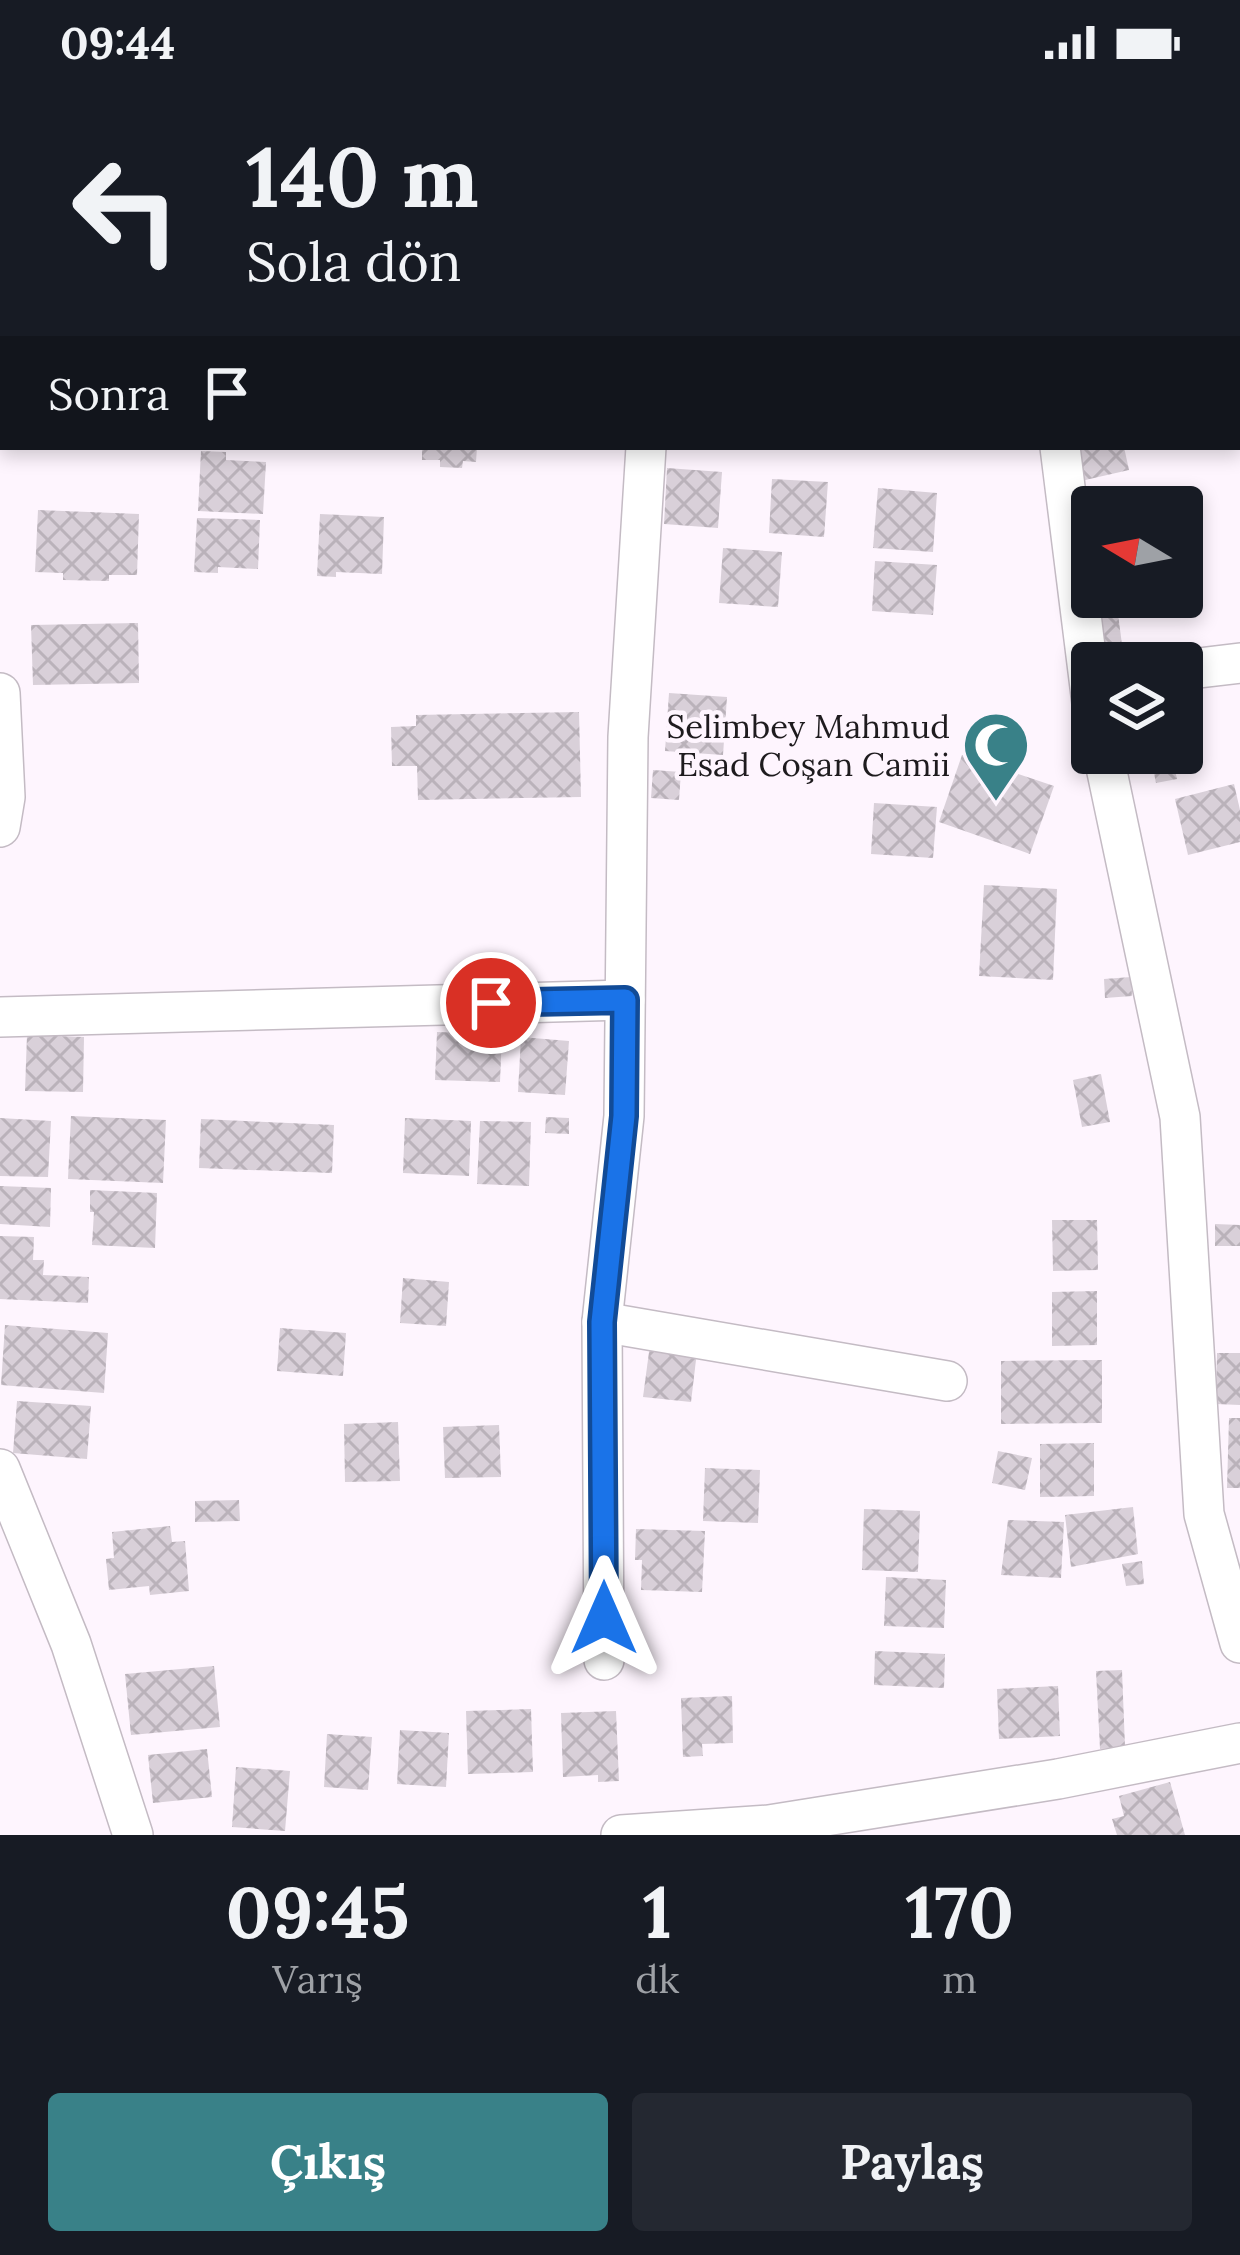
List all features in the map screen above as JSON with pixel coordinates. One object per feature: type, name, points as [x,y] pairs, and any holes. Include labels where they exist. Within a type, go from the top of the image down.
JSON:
[{"type":"street","points":[[604,1660],[602,1322],[624,1116],[628,736],[646,450]]},
{"type":"street","points":[[1060,450],[1085,642]]},
{"type":"street","points":[[1203,667],[1240,663]]},
{"type":"street","points":[[0,693],[5,797],[0,827]]},
{"type":"street","points":[[1107,774],[1180,1117],[1240,1643]]},
{"type":"street","points":[[0,1016],[625,1000]]},
{"type":"street","points":[[602,1322],[947,1381]]},
{"type":"street","points":[[0,1469],[71,1644],[133,1835]]},
{"type":"street","points":[[621,1835],[770,1830],[1240,1744]]},
{"type":"building","points":[[422,450],[477,450],[476,462],[463,461],[462,468],[422,460]]},
{"type":"building","points":[[1075,450],[1125,450],[1129,470],[1081,481]]},
{"type":"building","points":[[201,451],[226,452],[226,460],[266,462],[263,514],[198,511]]},
{"type":"building","points":[[667,468],[722,472],[718,528],[664,524]]},
{"type":"building","points":[[772,479],[828,482],[824,537],[769,533]]},
{"type":"building","points":[[878,488],[937,493],[933,552],[873,548]]},
{"type":"building","points":[[38,510],[139,514],[137,575],[109,575],[109,581],[63,580],[63,573],[35,572]]},
{"type":"building","points":[[320,514],[384,517],[382,574],[317,576]]},
{"type":"building","points":[[197,518],[260,520],[258,569],[218,567],[218,573],[194,572]]},
{"type":"building","points":[[723,548],[782,552],[778,607],[719,603]]},
{"type":"building","points":[[875,561],[937,565],[933,615],[872,611]]},
{"type":"building","points":[[1088,618],[1119,618],[1122,642],[1095,642]]},
{"type":"building","points":[[138,623],[139,683],[33,685],[31,625]]},
{"type":"building","points":[[669,693],[727,697],[723,755],[665,751]]},
{"type":"building","points":[[579,712],[581,797],[418,800],[417,766],[392,766],[391,727],[416,726],[416,715]]},
{"type":"building","name":"Selimbey Mahmud Esad Coşan Camii","points":[[962,755],[1054,786],[1030,854],[939,822]]},
{"type":"building","points":[[653,770],[681,772],[679,800],[651,798]]},
{"type":"building","points":[[1154,774],[1176,774],[1177,779],[1156,783]]},
{"type":"building","points":[[1234,784],[1240,842],[1188,855],[1175,799]]},
{"type":"building","points":[[874,803],[937,807],[933,858],[871,854]]},
{"type":"building","points":[[984,885],[1057,889],[1053,980],[979,976]]},
{"type":"building","points":[[1131,977],[1132,996],[1105,998],[1104,979]]},
{"type":"building","points":[[437,1032],[502,1034],[500,1082],[435,1080]]},
{"type":"building","points":[[27,1035],[84,1037],[83,1092],[25,1091]]},
{"type":"building","points":[[521,1037],[569,1041],[565,1095],[518,1092]]},
{"type":"building","points":[[1101,1074],[1110,1122],[1082,1127],[1073,1080]]},
{"type":"building","points":[[71,1116],[166,1120],[163,1183],[68,1179]]},
{"type":"building","points":[[546,1117],[569,1118],[569,1134],[545,1133]]},
{"type":"building","points":[[0,1118],[51,1121],[48,1177],[0,1176]]},
{"type":"building","points":[[405,1118],[471,1121],[469,1176],[403,1173]]},
{"type":"building","points":[[201,1119],[334,1125],[332,1173],[199,1168]]},
{"type":"building","points":[[480,1121],[531,1122],[529,1186],[477,1184]]},
{"type":"building","points":[[0,1186],[51,1188],[50,1227],[0,1224]]},
{"type":"building","points":[[90,1190],[157,1193],[155,1248],[92,1245]]},
{"type":"building","points":[[1052,1220],[1097,1220],[1098,1270],[1053,1271]]},
{"type":"building","points":[[1215,1224],[1240,1225],[1240,1246],[1215,1246]]},
{"type":"building","points":[[0,1236],[34,1237],[33,1260],[44,1260],[43,1275],[89,1277],[88,1303],[0,1299]]},
{"type":"building","points":[[403,1278],[449,1282],[446,1326],[400,1323]]},
{"type":"building","points":[[1097,1291],[1097,1345],[1052,1346],[1052,1292]]},
{"type":"building","points":[[5,1325],[108,1333],[104,1393],[1,1385]]},
{"type":"building","points":[[280,1328],[346,1333],[343,1376],[277,1371]]},
{"type":"building","points":[[651,1337],[698,1343],[691,1402],[643,1397]]},
{"type":"building","points":[[1217,1353],[1240,1353],[1240,1405],[1216,1404]]},
{"type":"building","points":[[1102,1360],[1102,1423],[1001,1424],[1001,1361]]},
{"type":"building","points":[[17,1401],[91,1406],[87,1459],[13,1453]]},
{"type":"building","points":[[1229,1418],[1240,1418],[1240,1488],[1227,1488]]},
{"type":"building","points":[[398,1422],[400,1481],[345,1482],[344,1424]]},
{"type":"building","points":[[499,1425],[501,1477],[445,1478],[443,1427]]},
{"type":"building","points":[[1094,1443],[1094,1496],[1040,1497],[1040,1444]]},
{"type":"building","points":[[998,1451],[1032,1458],[1025,1490],[992,1483]]},
{"type":"building","points":[[705,1468],[760,1470],[758,1523],[703,1521]]},
{"type":"building","points":[[239,1500],[240,1521],[195,1522],[195,1501]]},
{"type":"building","points":[[1133,1507],[1138,1554],[1071,1567],[1065,1515]]},
{"type":"building","points":[[864,1509],[920,1511],[918,1572],[862,1570]]},
{"type":"building","points":[[1008,1520],[1064,1522],[1061,1578],[1001,1575]]},
{"type":"building","points":[[170,1526],[172,1542],[185,1541],[189,1591],[150,1595],[149,1586],[109,1590],[106,1559],[114,1558],[112,1532]]},
{"type":"building","points":[[636,1529],[705,1531],[702,1592],[641,1590]]},
{"type":"building","points":[[1142,1561],[1144,1584],[1126,1586],[1122,1564]]},
{"type":"building","points":[[886,1577],[946,1580],[944,1628],[884,1626]]},
{"type":"building","points":[[875,1651],[945,1654],[944,1688],[874,1685]]},
{"type":"building","points":[[214,1666],[220,1727],[131,1735],[125,1674]]},
{"type":"building","points":[[1122,1670],[1125,1747],[1100,1749],[1096,1671]]},
{"type":"building","points":[[1058,1686],[1060,1736],[999,1739],[997,1689]]},
{"type":"building","points":[[732,1696],[733,1743],[702,1744],[703,1756],[683,1757],[681,1698]]},
{"type":"building","points":[[531,1709],[533,1772],[468,1774],[466,1711]]},
{"type":"building","points":[[616,1711],[619,1781],[598,1782],[598,1775],[563,1777],[561,1713]]},
{"type":"building","points":[[400,1730],[449,1733],[446,1787],[397,1784]]},
{"type":"building","points":[[327,1734],[372,1737],[368,1790],[324,1787]]},
{"type":"building","points":[[207,1749],[212,1797],[153,1803],[148,1755]]},
{"type":"building","points":[[236,1767],[290,1771],[285,1831],[232,1827]]},
{"type":"building","points":[[1170,1782],[1185,1835],[1117,1835],[1112,1819],[1124,1816],[1119,1796]]},
{"type":"place","name":"Selimbey Mahmud Esad Coşan Camii","points":[[996,804]]},
{"type":"route","points":[[491,1003],[625,1000],[624,1116],[602,1322],[604,1618]]}]
